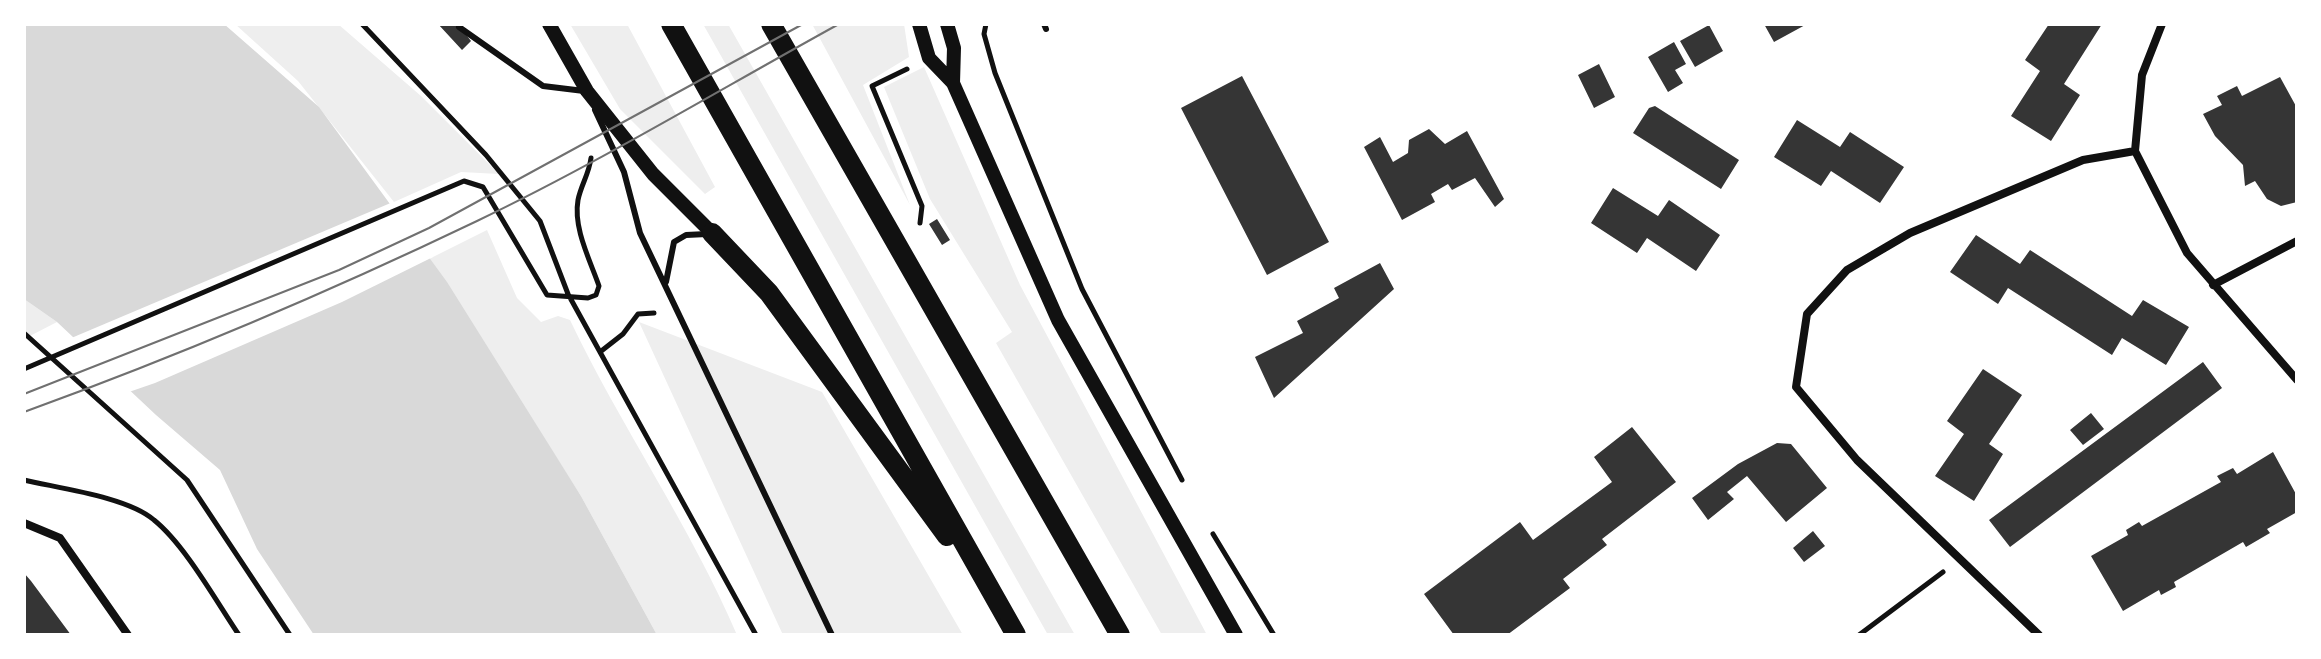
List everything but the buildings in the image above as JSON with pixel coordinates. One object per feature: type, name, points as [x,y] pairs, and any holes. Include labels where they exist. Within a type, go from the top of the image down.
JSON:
[{"type":"main road","points":[[671,24],[1016,635]]},
{"type":"main road","points":[[771,24],[1120,635]]},
{"type":"main road","points":[[712,233],[769,293],[1004,614]]},
{"type":"street","points":[[549,24],[587,91],[653,174],[712,233]]},
{"type":"street","points":[[919,24],[929,58],[953,83],[1058,320],[1236,635]]},
{"type":"street","points":[[947,24],[954,48],[953,83]]},
{"type":"street","points":[[2162,24],[2142,75],[2135,151],[2187,253],[2297,380]]},
{"type":"street","points":[[2039,635],[1857,460],[1796,387],[1807,314],[1847,270],[1910,233],[2083,160],[2135,151]]},
{"type":"street","points":[[2213,285],[2297,241]]},
{"type":"street","points":[[24,523],[60,538],[128,635]]},
{"type":"lane","points":[[459,27],[543,86],[587,91],[624,172],[640,233],[832,635]]},
{"type":"lane","points":[[666,286],[674,242],[686,235],[712,233]]},
{"type":"path","points":[[362,24],[486,155],[540,221],[568,294],[756,635]]},
{"type":"path","points":[[986,24],[984,34],[995,73],[1082,289],[1190,494]]},
{"type":"path","points":[[910,68],[872,86],[922,206],[920,223]]},
{"type":"path","points":[[24,369],[464,181],[483,187],[547,295],[568,294],[588,298],[596,295],[599,286],[577,218],[578,197],[589,175],[596,112]]},
{"type":"path","points":[[600,352],[623,334],[638,314],[679,311]]},
{"type":"path","points":[[24,333],[187,480],[290,635]]},
{"type":"path","points":[[24,480],[100,497],[153,519],[198,574],[239,635]]},
{"type":"path","points":[[1212,533],[1274,635]]},
{"type":"path","points":[[1859,635],[1960,559]]},
{"type":"shaded area","points":[[24,24],[224,24],[319,107],[447,282],[581,496],[657,635],[314,635],[257,549],[220,470],[57,322],[24,299]]},
{"type":"shaded area","points":[[235,24],[338,24],[421,96],[499,174],[461,172],[394,202],[298,81]]},
{"type":"shaded area","points":[[570,24],[627,24],[715,187],[705,194],[620,109]]},
{"type":"shaded area","points":[[703,24],[728,24],[1075,635],[1048,635]]},
{"type":"shaded area","points":[[812,24],[904,24],[909,57],[863,85],[910,205]]},
{"type":"shaded area","points":[[924,67],[1020,285],[1207,635],[1162,635],[996,343],[1012,332],[930,199],[884,87]]},
{"type":"shaded area","points":[[487,230],[517,298],[541,322],[558,316],[570,320],[698,554],[737,635],[657,635],[581,496],[429,259]]},
{"type":"shaded area","points":[[24,299],[57,322],[24,339]]},
{"type":"shaded area","points":[[639,322],[822,392],[963,635],[783,635]]},
{"type":"pier","points":[[393,202],[433,257],[342,302],[155,383],[126,393],[69,339]]},
{"type":"tram line","points":[[24,394],[339,270],[429,228],[803,24]]},
{"type":"tram line","points":[[24,412],[253,322],[477,221],[614,150],[839,24]]}]
